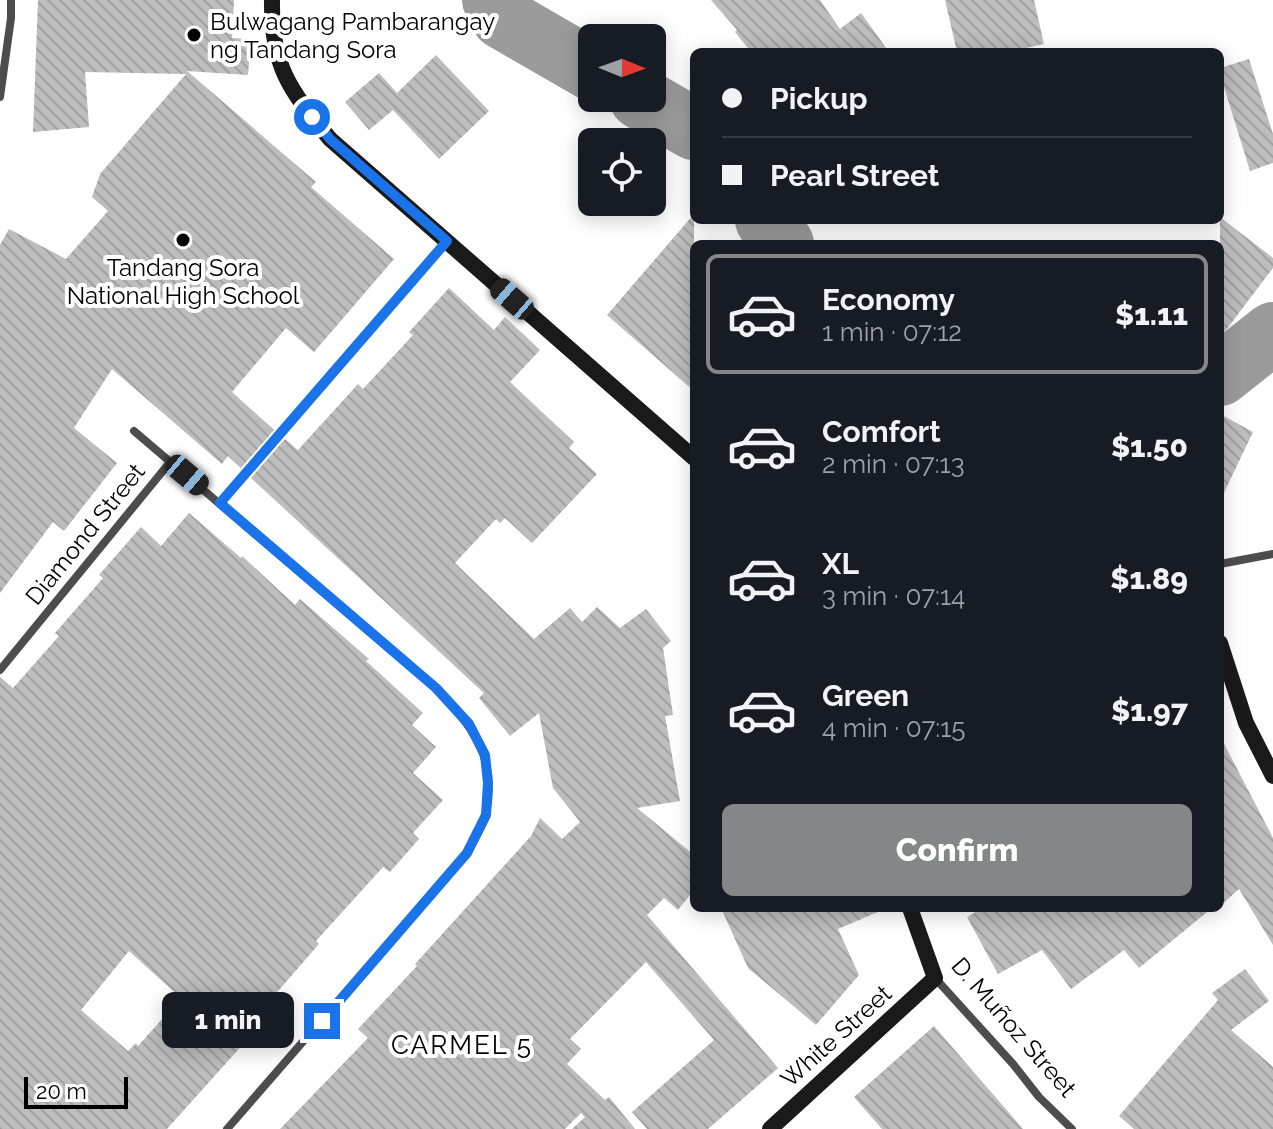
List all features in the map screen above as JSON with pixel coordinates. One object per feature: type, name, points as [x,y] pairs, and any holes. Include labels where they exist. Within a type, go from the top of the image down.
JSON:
[{"type":"street","points":[[0,97],[11,0]]},
{"type":"street","points":[[272,0],[277,59],[293,94],[330,139],[690,454]]},
{"type":"street","points":[[220,503],[447,241]]},
{"type":"street","points":[[134,431],[436,688],[469,724],[485,755],[488,783],[486,815],[467,853],[227,1129]]},
{"type":"street","name":"Diamond Street","points":[[0,670],[171,461]]},
{"type":"street","points":[[1224,563],[1273,554]]},
{"type":"street","points":[[1224,655],[1246,723],[1273,776]]},
{"type":"street","name":"D. Muñoz Street","points":[[911,912],[935,978],[1039,1097],[1072,1129]]},
{"type":"street","name":"White Street","points":[[770,1129],[935,978]]},
{"type":"building","points":[[38,0],[234,0],[232,38],[251,39],[248,75],[187,71],[316,182],[311,187],[394,259],[314,352],[286,328],[232,392],[274,430],[241,468],[228,456],[222,464],[112,369],[74,428],[117,463],[64,531],[53,522],[0,593],[0,245],[9,229],[66,259],[108,211],[92,197],[100,174],[186,74],[85,72],[89,127],[33,132]]},
{"type":"building","points":[[711,0],[820,0],[840,29],[861,13],[886,48],[748,48],[735,32],[737,30]]},
{"type":"building","points":[[945,0],[1034,0],[1044,44],[1026,48],[956,48]]},
{"type":"building","points":[[436,55],[489,111],[439,159],[393,110],[369,130],[345,102],[379,73],[397,93]]},
{"type":"building","points":[[1249,59],[1273,134],[1273,163],[1250,171],[1224,87],[1224,67]]},
{"type":"building","points":[[690,219],[690,224],[694,224],[694,240],[690,240],[690,388],[607,315]]},
{"type":"building","points":[[1224,220],[1273,258],[1273,268],[1224,333],[1224,240],[1220,240],[1220,224],[1224,224]]},
{"type":"building","points":[[449,288],[494,330],[505,317],[540,350],[510,382],[574,442],[569,448],[597,474],[532,543],[505,518],[500,523],[496,519],[455,563],[534,639],[570,608],[582,622],[597,607],[620,628],[646,609],[671,641],[663,648],[673,715],[665,716],[680,801],[637,808],[690,852],[690,895],[678,910],[664,898],[647,915],[778,1068],[708,1129],[647,1129],[632,1112],[714,1040],[646,962],[570,1039],[581,1049],[567,1064],[605,1100],[609,1097],[635,1129],[572,1129],[585,1117],[581,1113],[565,1129],[280,1129],[368,1038],[358,1029],[531,836],[540,818],[562,839],[580,822],[553,788],[539,713],[510,736],[479,698],[484,693],[251,478],[285,439],[298,450],[358,384],[363,389],[413,335],[409,332]]},
{"type":"building","points":[[1224,416],[1253,432],[1224,493]]},
{"type":"building","points":[[189,513],[295,605],[300,599],[369,659],[366,661],[423,713],[412,725],[436,747],[413,773],[443,800],[413,833],[419,839],[390,872],[383,867],[316,941],[319,944],[272,998],[279,1004],[167,1129],[0,1129],[0,677],[13,688],[59,636],[55,633],[103,578],[99,575],[141,527],[161,546]],"holes":[[[129,951],[181,998],[138,1046],[136,1043],[128,1051],[81,1010]]]},
{"type":"building","points":[[1224,744],[1273,838],[1273,945],[1239,889],[1224,902]]},
{"type":"building","points":[[723,912],[878,912],[838,929],[859,975],[816,1025],[748,968]]},
{"type":"building","points":[[975,912],[1207,912],[1139,968],[1124,950],[1071,989],[1042,950],[998,974],[967,917]]},
{"type":"building","points":[[1245,969],[1269,1001],[1231,1030],[1273,1067],[1273,1129],[1134,1129],[1119,1116],[1218,1000],[1212,993]]},
{"type":"building","points":[[934,1026],[1023,1129],[882,1129],[854,1097]]},
{"type":"waterway","points":[[493,0],[502,18],[578,62]]},
{"type":"waterway","points":[[664,112],[690,127]]},
{"type":"waterway","points":[[769,224],[780,240]]},
{"type":"waterway","points":[[1224,372],[1273,333]]},
{"type":"place","name":"Bulwagang Pambarangay ng Tandang Sora","points":[[194,35]]},
{"type":"place","name":"Tandang Sora National High School","points":[[183,240]]},
{"type":"district","name":"CARMEL 5","points":[[462,1045]]},
{"type":"route","points":[[312,117],[330,139],[447,241],[220,503],[436,688],[469,724],[485,755],[488,783],[486,815],[467,853],[322,1021]]}]
